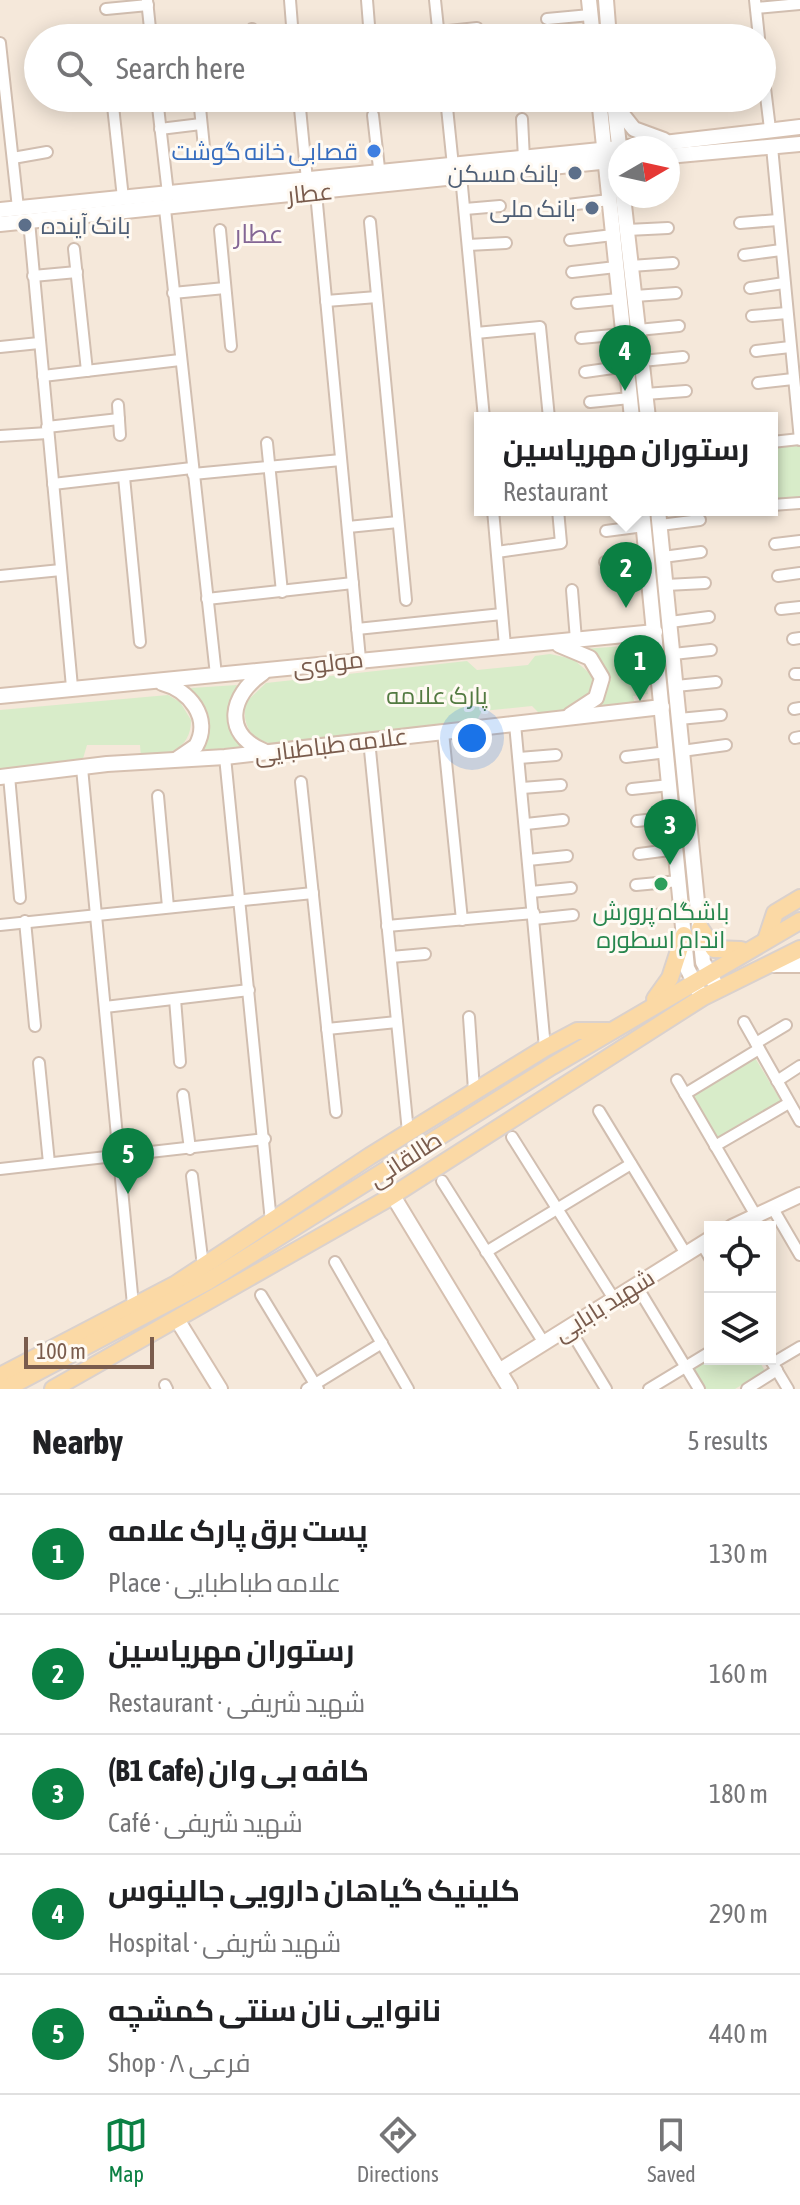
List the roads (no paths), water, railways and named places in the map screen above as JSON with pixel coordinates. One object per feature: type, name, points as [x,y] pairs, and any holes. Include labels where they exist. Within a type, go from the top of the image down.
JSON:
[{"type":"main road","points":[[606,0],[608,24]]},
{"type":"main road","points":[[600,112],[608,150]]},
{"type":"main road","points":[[615,112],[618,136]]},
{"type":"main road","points":[[622,112],[634,129],[654,139],[701,139]]},
{"type":"main road","points":[[601,125],[592,145],[572,159],[595,171],[608,189]]},
{"type":"main road","name":"عطار","points":[[680,142],[800,127]]},
{"type":"main road","points":[[680,155],[800,144]]},
{"type":"main road","name":"عطار","points":[[0,210],[91,208],[608,157]]},
{"type":"main road","name":"عطار","points":[[457,171],[524,159],[572,159]]},
{"type":"main road","name":"عطار","points":[[0,224],[91,208],[123,198],[166,201]]},
{"type":"main road","points":[[615,208],[631,332],[627,366],[631,412]]},
{"type":"main road","points":[[631,332],[642,361],[647,412]]},
{"type":"main road","points":[[703,997],[692,981],[684,935],[643,516],[659,516],[703,962],[718,989]]},
{"type":"main road","name":"مولوی","points":[[0,696],[655,632]]},
{"type":"main road","points":[[552,643],[590,658],[602,678],[599,693],[592,702],[558,720]]},
{"type":"main road","points":[[267,670],[248,683],[236,712],[243,739],[267,753]]},
{"type":"main road","points":[[149,681],[173,686],[197,709],[199,740],[188,754],[173,760]]},
{"type":"main road","name":"علامه طباطبایی","points":[[4,777],[267,753],[662,707]]},
{"type":"main road","points":[[679,882],[687,891],[695,884]]},
{"type":"main road","points":[[700,928],[714,949],[730,952],[760,943],[775,913],[800,898]]},
{"type":"main road","name":"طالقانی","points":[[5,1389],[166,1305],[276,1241],[648,1007],[800,921]]},
{"type":"main road","points":[[648,1007],[670,978],[684,935]]},
{"type":"main road","name":"طالقانی","points":[[53,1389],[178,1321],[393,1196],[703,997],[800,949]]},
{"type":"main road","points":[[769,965],[800,965]]},
{"type":"main road","points":[[0,1376],[203,1266],[408,1132],[545,1048],[577,1031],[610,1031]]},
{"type":"main road","points":[[743,1221],[800,1195]]},
{"type":"main road","points":[[393,1196],[510,1389]]},
{"type":"main road","name":"شهید بابایی","points":[[499,1371],[704,1243]]},
{"type":"main road","points":[[178,1321],[220,1389]]},
{"type":"main road","points":[[39,1354],[90,1343]]},
{"type":"street","points":[[290,0],[292,24]]},
{"type":"street","points":[[367,0],[369,24]]},
{"type":"street","points":[[438,24],[436,0],[442,0]]},
{"type":"street","points":[[106,9],[148,3],[150,24]]},
{"type":"street","points":[[757,24],[755,4],[800,4]]},
{"type":"street","points":[[547,19],[590,7]]},
{"type":"street","points":[[0,43],[18,208]]},
{"type":"street","points":[[114,112],[123,198]]},
{"type":"street","points":[[158,112],[173,293],[216,675]]},
{"type":"street","points":[[200,112],[204,147]]},
{"type":"street","points":[[301,112],[326,301],[360,659]]},
{"type":"street","points":[[448,112],[465,209],[483,412]]},
{"type":"street","points":[[768,112],[770,129]]},
{"type":"street","points":[[373,115],[380,179]]},
{"type":"street","points":[[522,119],[524,159]]},
{"type":"street","points":[[160,129],[201,124]]},
{"type":"street","points":[[772,147],[800,439],[778,441]]},
{"type":"street","points":[[13,158],[47,152]]},
{"type":"street","points":[[568,205],[608,197]]},
{"type":"street","points":[[465,209],[500,206]]},
{"type":"street","points":[[740,223],[778,220]]},
{"type":"street","points":[[29,221],[72,687]]},
{"type":"street","points":[[370,222],[406,600]]},
{"type":"street","points":[[570,240],[668,228]]},
{"type":"street","points":[[220,230],[231,346]]},
{"type":"street","points":[[468,245],[506,243]]},
{"type":"street","points":[[74,249],[87,371]]},
{"type":"street","points":[[744,255],[781,250]]},
{"type":"street","points":[[572,272],[673,263]]},
{"type":"street","points":[[33,276],[77,272]]},
{"type":"street","points":[[750,288],[784,283]]},
{"type":"street","points":[[173,293],[225,288]]},
{"type":"street","points":[[577,303],[676,293]]},
{"type":"street","points":[[326,301],[377,297]]},
{"type":"street","points":[[752,316],[800,322]]},
{"type":"street","points":[[581,338],[679,326]]},
{"type":"street","points":[[476,333],[540,327],[548,412]]},
{"type":"street","points":[[0,347],[39,343]]},
{"type":"street","points":[[756,351],[793,345]]},
{"type":"street","points":[[642,361],[683,357]]},
{"type":"street","points":[[43,376],[180,360]]},
{"type":"street","points":[[585,372],[627,366]]},
{"type":"street","points":[[758,383],[796,381]]},
{"type":"street","points":[[645,394],[686,391]]},
{"type":"street","points":[[590,402],[630,398]]},
{"type":"street","points":[[118,405],[120,435]]},
{"type":"street","points":[[0,436],[119,419]]},
{"type":"street","points":[[267,443],[282,592]]},
{"type":"street","points":[[53,484],[341,460]]},
{"type":"street","points":[[124,477],[140,642]]},
{"type":"street","points":[[778,505],[800,503]]},
{"type":"street","points":[[494,516],[505,646]]},
{"type":"street","points":[[497,552],[561,543],[559,516]]},
{"type":"street","points":[[606,531],[643,516]]},
{"type":"street","points":[[659,516],[700,520]]},
{"type":"street","points":[[348,527],[398,522]]},
{"type":"street","points":[[775,544],[800,541]]},
{"type":"street","points":[[663,557],[701,552]]},
{"type":"street","points":[[605,562],[647,557]]},
{"type":"street","points":[[0,576],[61,570]]},
{"type":"street","points":[[778,576],[800,573]]},
{"type":"street","points":[[207,599],[353,583]]},
{"type":"street","points":[[666,585],[705,583]]},
{"type":"street","points":[[572,590],[576,640]]},
{"type":"street","points":[[781,609],[800,607]]},
{"type":"street","points":[[357,629],[502,614]]},
{"type":"street","points":[[670,622],[709,617]]},
{"type":"street","points":[[673,654],[711,650]]},
{"type":"street","points":[[676,686],[716,682]]},
{"type":"street","points":[[679,719],[721,715]]},
{"type":"street","points":[[515,724],[545,1048]]},
{"type":"street","points":[[443,732],[462,920]]},
{"type":"street","points":[[369,740],[408,1132]]},
{"type":"street","points":[[682,751],[726,745]]},
{"type":"street","points":[[626,757],[667,752]]},
{"type":"street","points":[[519,758],[556,755]]},
{"type":"street","points":[[225,757],[271,1222]]},
{"type":"street","points":[[82,768],[133,1305]]},
{"type":"street","points":[[4,777],[20,898]]},
{"type":"street","points":[[301,782],[336,1112]]},
{"type":"street","points":[[522,788],[561,785]]},
{"type":"street","points":[[632,789],[670,785]]},
{"type":"street","points":[[158,796],[168,907]]},
{"type":"street","points":[[637,821],[673,817]]},
{"type":"street","points":[[526,824],[563,820]]},
{"type":"street","points":[[639,854],[677,849]]},
{"type":"street","points":[[528,860],[567,856]]},
{"type":"street","points":[[636,885],[679,882]]},
{"type":"street","points":[[531,892],[571,888]]},
{"type":"street","points":[[0,925],[313,893]]},
{"type":"street","points":[[639,917],[682,912]]},
{"type":"street","points":[[387,926],[573,915]]},
{"type":"street","points":[[25,921],[35,1026]]},
{"type":"street","points":[[391,957],[425,954]]},
{"type":"street","points":[[105,1007],[249,990]]},
{"type":"street","points":[[175,999],[180,1062]]},
{"type":"street","points":[[469,1017],[474,1090]]},
{"type":"street","points":[[327,1029],[397,1022]]},
{"type":"street","points":[[744,1022],[800,1121]]},
{"type":"street","points":[[685,1094],[786,1025]]},
{"type":"street","points":[[39,1063],[49,1163]]},
{"type":"street","points":[[777,1081],[800,1066]]},
{"type":"street","points":[[677,1080],[755,1214]]},
{"type":"street","points":[[183,1095],[190,1149]]},
{"type":"street","points":[[715,1146],[789,1103]]},
{"type":"street","points":[[599,1111],[686,1254]]},
{"type":"street","points":[[512,1137],[614,1299]]},
{"type":"street","points":[[0,1169],[265,1139]]},
{"type":"street","points":[[486,1252],[631,1164]]},
{"type":"street","points":[[192,1176],[203,1266]]},
{"type":"street","points":[[442,1181],[544,1343]]},
{"type":"street","points":[[772,1207],[800,1255]]},
{"type":"street","points":[[335,1262],[408,1389]]},
{"type":"street","points":[[636,1285],[699,1389]]},
{"type":"street","points":[[261,1295],[313,1387],[382,1343]]},
{"type":"street","points":[[569,1328],[606,1389]]},
{"type":"street","points":[[776,1362],[800,1347]]},
{"type":"street","points":[[649,1389],[704,1356]]},
{"type":"street","points":[[747,1389],[772,1365]]},
{"type":"street","points":[[774,1365],[788,1389]]},
{"type":"place","name":"قصابی خانه گوشت","points":[[374,151]]},
{"type":"place","name":"بانک مسکن","points":[[575,173]]},
{"type":"place","name":"بانک ملی","points":[[592,208]]},
{"type":"place","name":"بانک آینده","points":[[25,225]]},
{"type":"place","name":"کلینیک گیاهان دارویی جالینوس","points":[[625,391]]},
{"type":"place","name":"رستوران مهریاسین","points":[[626,608]]},
{"type":"place","name":"پست برق پارک علامه","points":[[640,701]]},
{"type":"place","name":"(B1 Cafe) کافه بی وان","points":[[670,865]]},
{"type":"place","name":"باشگاه پرورش اندام اسطوره","points":[[661,884]]},
{"type":"place","name":"نانوایی نان سنتی کمشچه","points":[[128,1194]]},
{"type":"district","name":"عطار","points":[[259,234]]},
{"type":"park label","name":"پارک علامه","points":[[437,695]]}]
